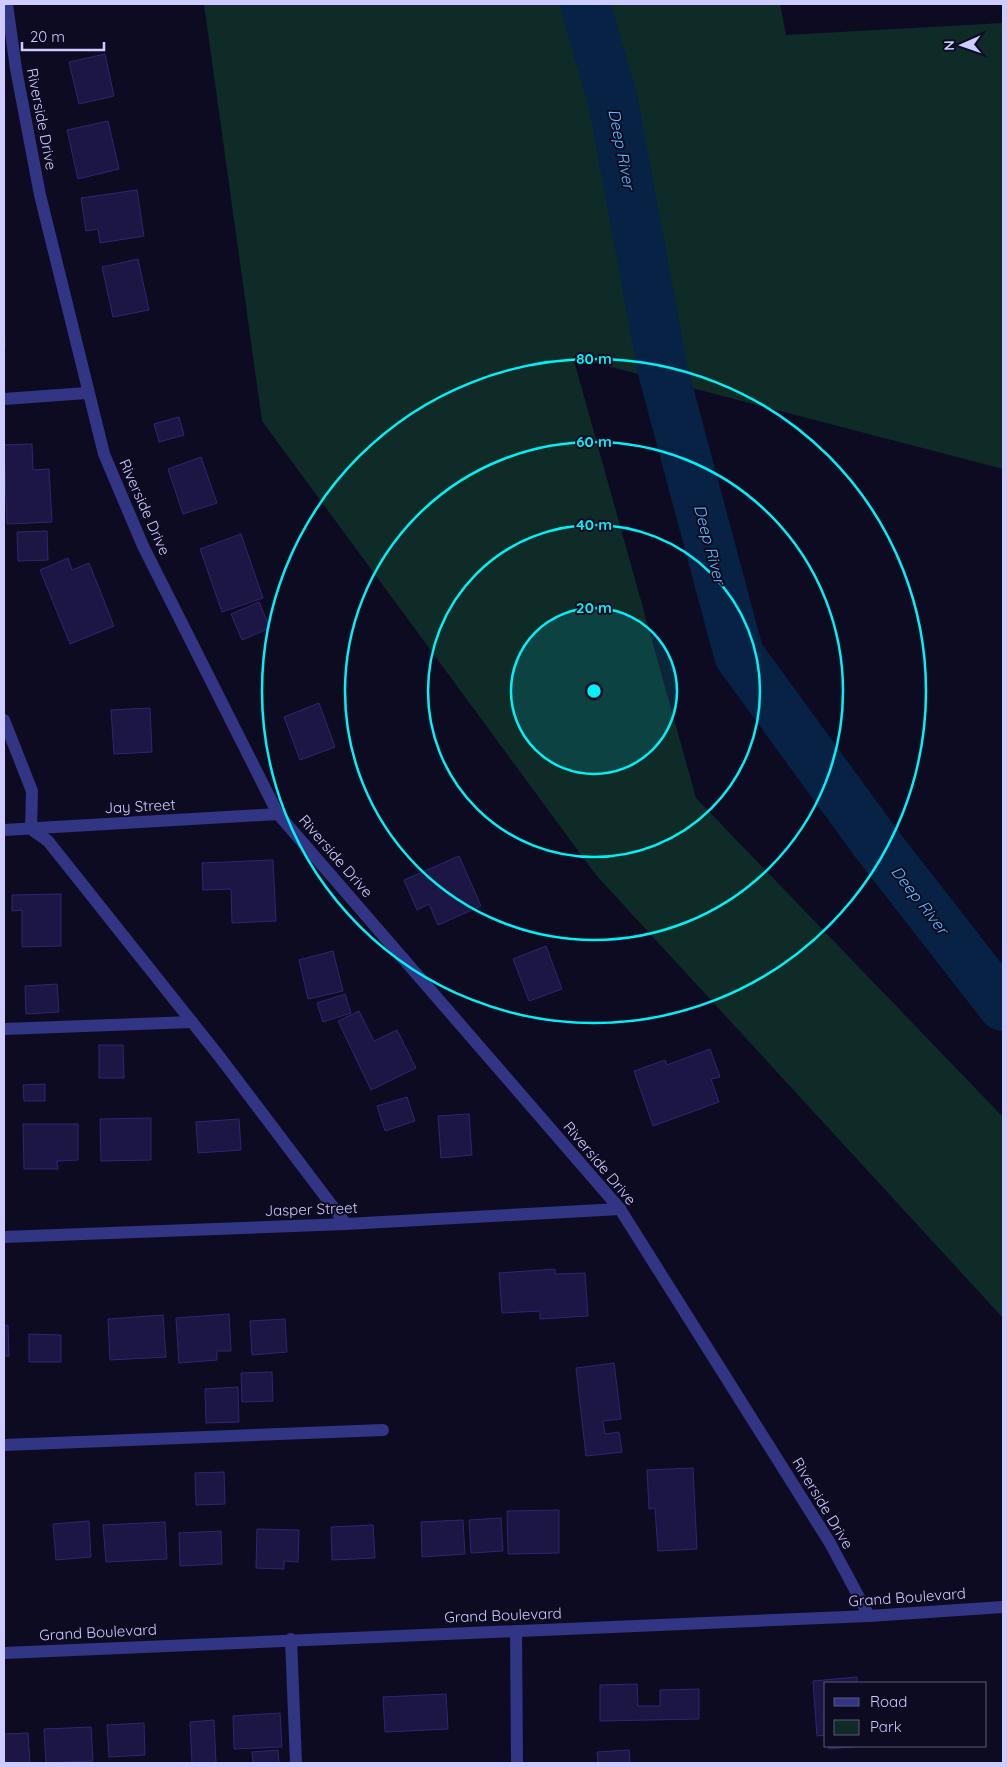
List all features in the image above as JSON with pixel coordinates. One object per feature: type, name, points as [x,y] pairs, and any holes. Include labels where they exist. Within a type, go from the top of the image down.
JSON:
[{"type":"street","name":"Riverside Drive","points":[[8,4],[16,69],[40,195],[87,392],[104,454],[143,546],[278,814],[620,1209],[830,1543],[869,1616]]},
{"type":"street","points":[[4,399],[87,392]]},
{"type":"street","points":[[4,720],[32,792],[31,829],[48,842],[192,1022],[346,1224]]},
{"type":"street","name":"Jay Street","points":[[4,830],[278,814]]},
{"type":"street","points":[[4,1029],[192,1022]]},
{"type":"street","name":"Jasper Street","points":[[4,1237],[346,1224],[620,1209]]},
{"type":"street","points":[[4,1445],[383,1430]]},
{"type":"street","name":"Grand Boulevard","points":[[4,1653],[291,1639],[869,1616],[1003,1607]]},
{"type":"street","points":[[516,1631],[518,1763]]},
{"type":"street","points":[[291,1639],[296,1763]]},
{"type":"green space","points":[[204,4],[780,4],[786,35],[1003,23],[1003,469],[573,357],[696,798],[1003,1117],[1003,1318],[596,875],[262,421]]},
{"type":"building","points":[[105,54],[114,96],[79,104],[69,62]]},
{"type":"building","points":[[108,121],[119,169],[78,179],[67,130]]},
{"type":"building","points":[[137,190],[144,236],[100,243],[98,229],[86,231],[81,198]]},
{"type":"building","points":[[138,259],[149,310],[113,317],[102,267]]},
{"type":"building","points":[[4,312],[5,348],[4,348]]},
{"type":"building","points":[[179,417],[184,435],[159,442],[154,424]]},
{"type":"building","points":[[32,444],[33,470],[49,469],[52,522],[7,524],[4,445]]},
{"type":"building","points":[[201,457],[217,503],[183,514],[168,469]]},
{"type":"building","points":[[47,531],[48,560],[18,561],[17,532]]},
{"type":"building","points":[[241,534],[263,598],[222,612],[200,549]]},
{"type":"building","points":[[68,558],[72,570],[89,563],[114,626],[70,644],[40,570]]},
{"type":"building","points":[[259,602],[270,628],[242,640],[231,614]]},
{"type":"building","points":[[319,703],[335,747],[300,760],[284,717]]},
{"type":"building","points":[[150,708],[152,752],[114,754],[111,710]]},
{"type":"building","points":[[459,856],[481,906],[438,925],[429,904],[417,910],[404,880]]},
{"type":"building","points":[[273,860],[276,921],[232,923],[231,889],[203,890],[202,863]]},
{"type":"building","points":[[61,894],[61,946],[22,947],[22,910],[12,911],[12,895]]},
{"type":"building","points":[[546,946],[562,989],[529,1001],[513,959]]},
{"type":"building","points":[[333,951],[343,991],[308,999],[299,960]]},
{"type":"building","points":[[57,984],[59,1012],[26,1014],[25,986]]},
{"type":"building","points":[[345,994],[351,1013],[323,1022],[317,1003]]},
{"type":"building","points":[[359,1011],[374,1041],[397,1030],[416,1068],[371,1090],[338,1021]]},
{"type":"building","points":[[99,1045],[123,1045],[124,1078],[99,1078]]},
{"type":"building","points":[[710,1049],[720,1077],[711,1079],[719,1102],[653,1126],[634,1071],[665,1060],[667,1065]]},
{"type":"building","points":[[45,1084],[45,1101],[24,1101],[23,1085]]},
{"type":"building","points":[[407,1097],[415,1121],[385,1131],[377,1106]]},
{"type":"building","points":[[469,1114],[472,1155],[441,1158],[438,1116]]},
{"type":"building","points":[[151,1118],[151,1160],[101,1161],[100,1119]]},
{"type":"building","points":[[239,1119],[241,1150],[198,1153],[196,1122]]},
{"type":"building","points":[[23,1124],[78,1124],[78,1160],[57,1161],[58,1169],[24,1169]]},
{"type":"building","points":[[555,1269],[555,1274],[585,1273],[588,1316],[540,1319],[540,1311],[502,1313],[499,1273]]},
{"type":"building","points":[[229,1314],[231,1351],[217,1351],[217,1360],[179,1363],[176,1318]]},
{"type":"building","points":[[163,1315],[166,1357],[110,1360],[108,1319]]},
{"type":"building","points":[[285,1319],[287,1352],[252,1355],[250,1321]]},
{"type":"building","points":[[8,1325],[9,1356],[4,1356],[4,1326]]},
{"type":"building","points":[[29,1334],[61,1335],[61,1362],[29,1362]]},
{"type":"building","points":[[614,1363],[621,1419],[603,1421],[605,1434],[619,1432],[622,1452],[586,1456],[576,1368]]},
{"type":"building","points":[[272,1372],[273,1401],[242,1402],[241,1373]]},
{"type":"building","points":[[238,1387],[239,1422],[206,1423],[205,1389]]},
{"type":"building","points":[[693,1468],[697,1549],[658,1551],[655,1508],[649,1509],[647,1470]]},
{"type":"building","points":[[224,1472],[225,1504],[196,1505],[195,1473]]},
{"type":"building","points":[[559,1510],[559,1553],[508,1554],[507,1511]]},
{"type":"building","points":[[501,1518],[503,1551],[471,1553],[469,1520]]},
{"type":"building","points":[[463,1520],[465,1554],[422,1557],[421,1522]]},
{"type":"building","points":[[89,1521],[91,1557],[56,1560],[53,1524]]},
{"type":"building","points":[[165,1522],[167,1559],[106,1562],[103,1525]]},
{"type":"building","points":[[373,1525],[375,1558],[332,1560],[331,1527]]},
{"type":"building","points":[[257,1529],[299,1530],[298,1562],[284,1561],[284,1569],[256,1568]]},
{"type":"building","points":[[221,1531],[222,1564],[180,1566],[179,1533]]},
{"type":"building","points":[[857,1677],[857,1682],[824,1682],[824,1735],[817,1736],[813,1681]]},
{"type":"building","points":[[637,1684],[638,1706],[660,1706],[660,1690],[699,1689],[699,1719],[600,1721],[600,1685]]},
{"type":"building","points":[[446,1694],[448,1729],[385,1732],[383,1697]]},
{"type":"building","points":[[280,1713],[282,1747],[234,1749],[233,1716]]},
{"type":"building","points":[[214,1720],[216,1763],[192,1763],[190,1722]]},
{"type":"building","points":[[144,1723],[145,1755],[109,1757],[107,1725]]},
{"type":"building","points":[[91,1727],[93,1761],[46,1763],[44,1729]]},
{"type":"building","points":[[28,1733],[30,1763],[4,1763],[4,1734]]},
{"type":"building","points":[[829,1747],[851,1747],[829,1749]]},
{"type":"building","points":[[278,1750],[279,1763],[253,1763],[252,1752]]},
{"type":"building","points":[[629,1750],[630,1763],[598,1763],[597,1752]]},
{"type":"waterway","name":"Deep River","points":[[585,4],[613,101],[663,371],[739,655],[876,843],[1003,1006]]}]
